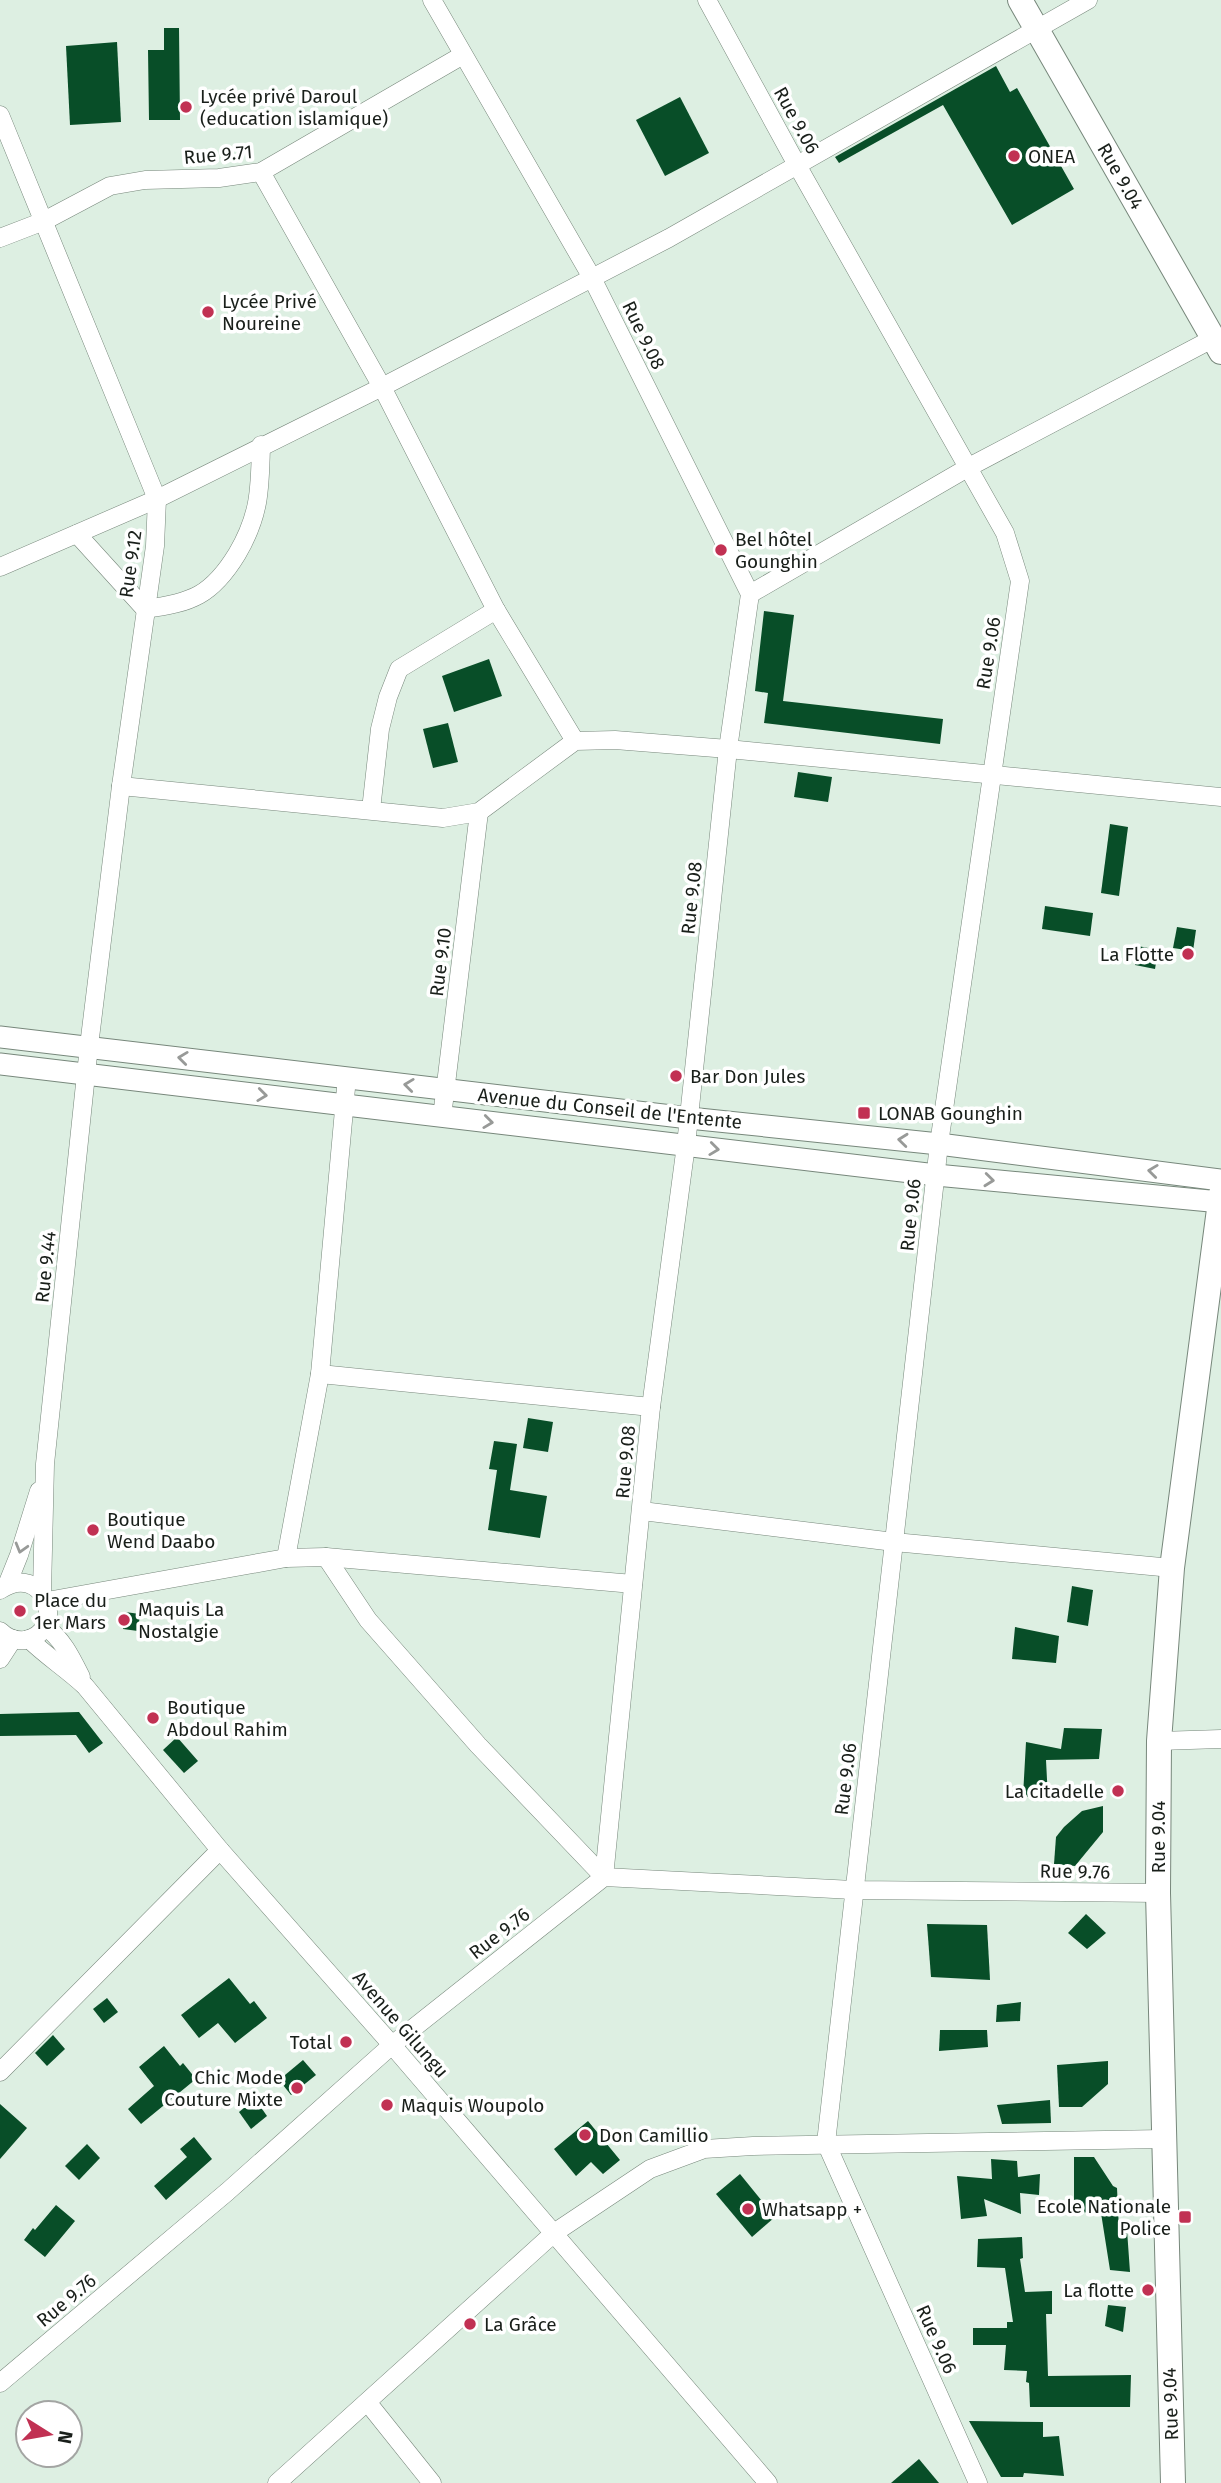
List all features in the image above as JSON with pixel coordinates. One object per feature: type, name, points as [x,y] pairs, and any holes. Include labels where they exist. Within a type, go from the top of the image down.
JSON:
[{"type":"main road","name":"Rue 9.04","points":[[1020,0],[1218,345]]},
{"type":"main road","name":"Rue 9.04","points":[[1173,2483],[1158,1893],[1159,1741],[1172,1568],[1221,1195]]},
{"type":"street","name":"Rue 9.08","points":[[432,0],[592,276],[750,594],[728,749],[690,1118],[651,1406],[604,1877]]},
{"type":"street","name":"Rue 9.06","points":[[708,0],[797,165],[1005,533],[1020,581],[939,1144],[826,2143],[978,2483]]},
{"type":"street","points":[[0,567],[157,499],[382,387],[713,214],[1088,0]]},
{"type":"street","name":"Rue 9.71","points":[[0,238],[44,221],[110,186],[145,180],[219,178],[261,172],[463,55]]},
{"type":"street","name":"Rue 9.12","points":[[0,115],[157,499],[155,546],[121,786],[89,1046]]},
{"type":"street","points":[[261,172],[382,387],[496,610],[575,741]]},
{"type":"street","points":[[750,594],[969,467],[1218,345]]},
{"type":"street","points":[[77,534],[145,609],[186,601],[208,590],[222,578],[251,530],[261,484],[261,445]]},
{"type":"street","points":[[371,810],[380,729],[399,669],[496,610]]},
{"type":"street","points":[[121,786],[443,818],[479,812],[575,741],[615,740],[1221,797]]},
{"type":"street","name":"Rue 9.10","points":[[442,1117],[479,812]]},
{"type":"street","name":"Avenue du Conseil de l'Entente","points":[[0,1037],[690,1118],[939,1144],[1221,1195]]},
{"type":"street","name":"Rue 9.44","points":[[45,1464],[89,1046]]},
{"type":"street","name":"Avenue du Conseil de l'Entente","points":[[0,1064],[936,1175],[1221,1195]]},
{"type":"street","points":[[286,1558],[320,1374],[347,1077]]},
{"type":"street","points":[[320,1374],[651,1406]]},
{"type":"street","points":[[4,1588],[37,1499],[45,1464]]},
{"type":"street","points":[[14,1636],[38,1634],[45,1626],[49,1613],[44,1596],[45,1464]]},
{"type":"street","points":[[642,1511],[894,1542],[1172,1568]]},
{"type":"street","points":[[44,1596],[286,1558],[326,1557],[633,1584]]},
{"type":"street","points":[[326,1557],[377,1630],[478,1745],[604,1877]]},
{"type":"street","points":[[4,1588],[19,1582],[31,1584],[44,1596]]},
{"type":"street","points":[[45,1626],[57,1635],[85,1686]]},
{"type":"street","points":[[0,1659],[14,1636]]},
{"type":"street","points":[[14,1636],[66,1668],[85,1686]]},
{"type":"street","name":"Avenue Gilungu","points":[[85,1686],[220,1850],[392,2045],[768,2483]]},
{"type":"street","points":[[1159,1741],[1221,1739]]},
{"type":"street","points":[[0,2072],[220,1850]]},
{"type":"street","name":"Rue 9.76","points":[[0,2383],[228,2192],[392,2045],[604,1877],[853,1890],[1158,1893]]},
{"type":"street","points":[[277,2483],[554,2233],[650,2169],[704,2149],[826,2143],[1163,2139]]},
{"type":"street","points":[[368,2403],[432,2483]]},
{"type":"building","points":[[164,28],[179,28],[180,120],[149,120],[148,50],[164,50]]},
{"type":"building","points":[[117,42],[121,122],[70,125],[66,46]]},
{"type":"building","name":"ONEA","points":[[996,66],[1010,92],[1017,88],[1074,189],[1012,225],[943,105],[839,163],[835,157]]},
{"type":"building","points":[[680,97],[709,153],[665,176],[636,120]]},
{"type":"building","points":[[764,611],[794,615],[783,701],[943,719],[940,744],[764,723],[768,693],[755,691]]},
{"type":"building","points":[[489,659],[502,696],[454,712],[442,676]]},
{"type":"building","points":[[448,723],[458,762],[433,768],[423,729]]},
{"type":"building","points":[[798,772],[832,777],[828,802],[794,797]]},
{"type":"building","points":[[1110,824],[1128,827],[1119,896],[1101,893]]},
{"type":"building","points":[[1045,906],[1093,913],[1090,936],[1042,929]]},
{"type":"building","points":[[1177,927],[1196,930],[1193,951],[1173,948]]},
{"type":"building","points":[[1138,946],[1158,950],[1155,969],[1135,965]]},
{"type":"building","points":[[528,1418],[553,1422],[548,1452],[523,1448]]},
{"type":"building","points":[[494,1441],[517,1444],[510,1490],[547,1496],[540,1538],[488,1530],[497,1470],[489,1469]]},
{"type":"building","points":[[1072,1586],[1093,1590],[1088,1626],[1067,1622]]},
{"type":"building","points":[[125,1612],[140,1614],[138,1631],[123,1629]]},
{"type":"building","points":[[1015,1627],[1059,1636],[1056,1663],[1012,1659]]},
{"type":"building","points":[[79,1712],[103,1743],[89,1753],[76,1735],[0,1736],[0,1714]]},
{"type":"building","points":[[1064,1728],[1102,1729],[1099,1759],[1046,1760],[1048,1799],[1023,1796],[1026,1742],[1061,1749]]},
{"type":"building","points":[[177,1737],[198,1761],[184,1773],[163,1750]]},
{"type":"building","points":[[1103,1806],[1103,1832],[1075,1866],[1054,1864],[1056,1837],[1064,1827],[1082,1811]]},
{"type":"building","points":[[1086,1914],[1106,1933],[1087,1949],[1068,1933]]},
{"type":"building","points":[[927,1924],[987,1925],[990,1980],[931,1977]]},
{"type":"building","points":[[229,1978],[250,2004],[254,2001],[267,2018],[235,2043],[218,2023],[199,2038],[181,2015]]},
{"type":"building","points":[[107,1998],[118,2012],[104,2023],[93,2009]]},
{"type":"building","points":[[1021,2002],[1020,2021],[996,2022],[997,2005]]},
{"type":"building","points":[[940,2030],[987,2030],[988,2047],[939,2051]]},
{"type":"building","points":[[53,2035],[65,2049],[47,2066],[35,2053]]},
{"type":"building","points":[[164,2046],[180,2066],[183,2063],[196,2079],[141,2124],[128,2109],[154,2086],[139,2067]]},
{"type":"building","points":[[303,2060],[316,2075],[291,2095],[279,2080]]},
{"type":"building","points":[[1108,2061],[1108,2084],[1082,2107],[1059,2107],[1057,2065]]},
{"type":"building","points":[[255,2099],[267,2116],[251,2129],[239,2112]]},
{"type":"building","points":[[1050,2100],[1051,2123],[1002,2124],[997,2105]]},
{"type":"building","points":[[0,2104],[27,2128],[0,2159]]},
{"type":"building","name":"Don Camillio","points":[[588,2121],[620,2160],[603,2174],[591,2162],[576,2176],[554,2149]]},
{"type":"building","points":[[194,2137],[212,2159],[166,2200],[154,2186],[187,2157],[180,2149]]},
{"type":"building","points":[[87,2144],[100,2158],[79,2180],[65,2166]]},
{"type":"building","points":[[1074,2157],[1094,2157],[1117,2188],[1119,2230],[1127,2230],[1130,2272],[1110,2270],[1101,2213],[1074,2212]]},
{"type":"building","points":[[991,2159],[1017,2161],[1018,2177],[1040,2174],[1039,2195],[1020,2193],[1021,2214],[984,2199],[987,2216],[961,2219],[957,2176],[992,2179]]},
{"type":"building","points":[[740,2174],[775,2217],[752,2237],[716,2194]]},
{"type":"building","points":[[56,2205],[75,2221],[45,2257],[24,2240]]},
{"type":"building","points":[[1022,2237],[1023,2258],[1020,2259],[1025,2292],[1052,2291],[1052,2314],[1046,2314],[1048,2376],[1131,2375],[1130,2407],[1030,2407],[1027,2371],[1004,2370],[1006,2345],[973,2345],[973,2328],[1007,2328],[1007,2322],[1013,2322],[1005,2268],[977,2267],[978,2239]]},
{"type":"building","points":[[1108,2305],[1126,2307],[1123,2332],[1105,2326]]},
{"type":"building","points":[[969,2421],[1043,2422],[1043,2437],[1059,2436],[1064,2476],[1024,2473],[1023,2477],[1001,2477]]},
{"type":"building","points":[[919,2459],[939,2483],[891,2483]]},
{"type":"place","name":"Lycée privé Daroul (education islamique)","points":[[186,107]]},
{"type":"place","name":"ONEA","points":[[1014,156]]},
{"type":"place","name":"Lycée Privé Noureine","points":[[208,312]]},
{"type":"place","name":"Bel hôtel Gounghin","points":[[721,550]]},
{"type":"place","name":"La Flotte","points":[[1188,954]]},
{"type":"place","name":"Bar Don Jules","points":[[676,1076]]},
{"type":"place","name":"LONAB Gounghin","points":[[864,1113]]},
{"type":"place","name":"Boutique Wend Daabo","points":[[93,1530]]},
{"type":"place","name":"Place du 1er Mars","points":[[20,1611]]},
{"type":"place","name":"Maquis La Nostalgie","points":[[124,1620]]},
{"type":"place","name":"Boutique Abdoul Rahim","points":[[153,1718]]},
{"type":"place","name":"La citadelle","points":[[1118,1791]]},
{"type":"place","name":"Total","points":[[346,2042]]},
{"type":"place","name":"Chic Mode Couture Mixte","points":[[297,2088]]},
{"type":"place","name":"Maquis Woupolo","points":[[387,2105]]},
{"type":"place","name":"Don Camillio","points":[[585,2135]]},
{"type":"place","name":"Whatsapp +","points":[[748,2209]]},
{"type":"place","name":"Ecole Nationale Police","points":[[1185,2217]]},
{"type":"place","name":"La flotte","points":[[1148,2290]]},
{"type":"place","name":"La Grâce","points":[[470,2324]]}]
